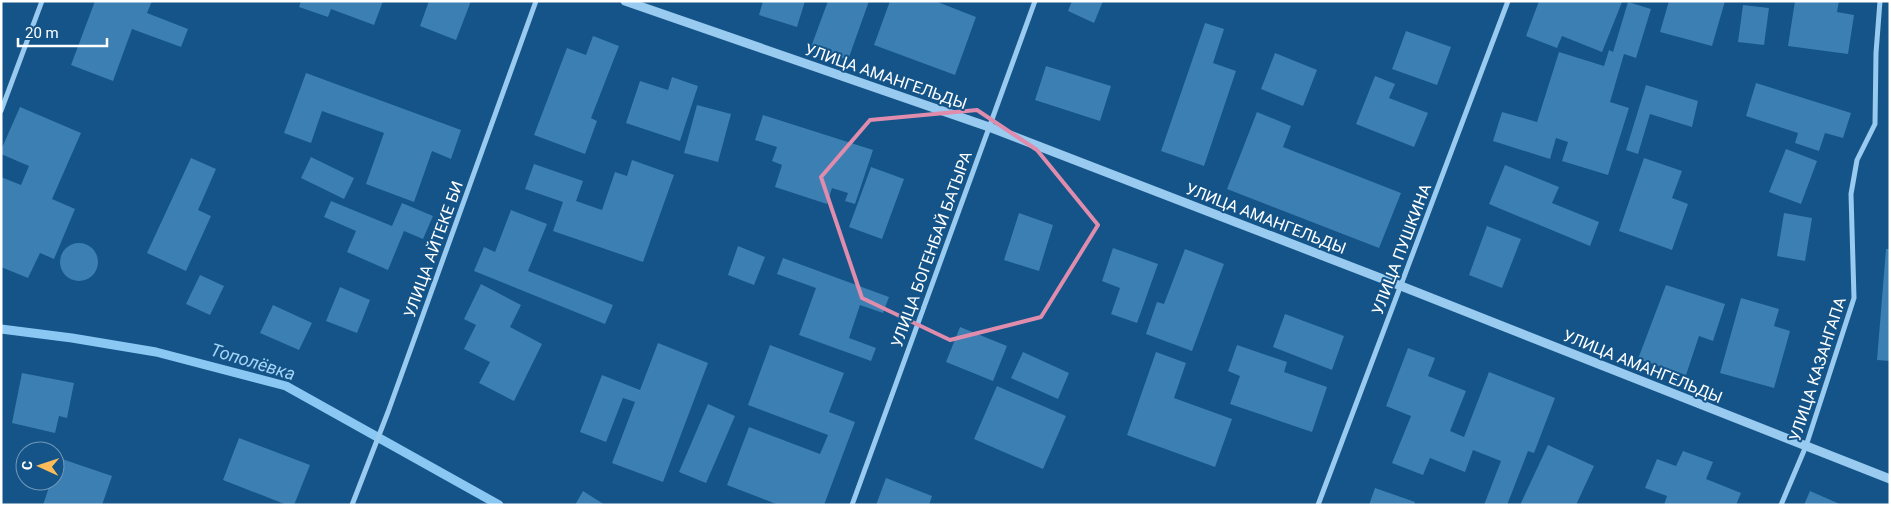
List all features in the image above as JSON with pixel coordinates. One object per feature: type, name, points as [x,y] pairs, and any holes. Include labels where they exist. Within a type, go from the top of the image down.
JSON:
[{"type":"street","points":[[1,111],[42,1]]},
{"type":"street","name":"УЛИЦА АЙТЕКЕ БИ","points":[[352,505],[388,412],[536,1]]},
{"type":"street","name":"УЛИЦА АМАНГЕЛЬДЫ","points":[[625,1],[989,127],[1401,286],[1890,479]]},
{"type":"street","name":"УЛИЦА БОГЕНБАЙ БАТЫРА","points":[[852,505],[1035,1]]},
{"type":"street","name":"УЛИЦА ПУШКИНА","points":[[1318,505],[1508,1]]},
{"type":"street","name":"УЛИЦА КАЗАНГАПА","points":[[1781,505],[1806,446],[1854,298],[1851,194],[1857,160],[1875,124],[1876,53],[1880,1]]},
{"type":"highlighted area","points":[[977,110],[1037,150],[1098,225],[1041,317],[950,340],[862,298],[821,177],[870,120]]},
{"type":"building","points":[[95,1],[152,1],[147,13],[188,29],[181,47],[132,29],[113,81],[71,65]]},
{"type":"building","points":[[301,1],[383,1],[374,25],[331,9],[328,17],[299,7]]},
{"type":"building","points":[[429,1],[471,1],[456,40],[420,26]]},
{"type":"building","points":[[763,1],[805,1],[797,27],[759,15]]},
{"type":"building","points":[[828,1],[869,1],[848,60],[811,47]]},
{"type":"building","points":[[890,1],[935,1],[976,17],[955,75],[874,45]]},
{"type":"building","points":[[1072,1],[1103,1],[1094,23],[1068,11]]},
{"type":"building","points":[[1539,1],[1622,2],[1602,52],[1562,36],[1557,48],[1526,36]]},
{"type":"building","points":[[1669,1],[1725,1],[1712,46],[1660,32]]},
{"type":"building","points":[[1795,1],[1839,1],[1837,12],[1854,15],[1848,54],[1788,46]]},
{"type":"building","points":[[1628,2],[1651,9],[1636,58],[1624,54],[1610,102],[1629,108],[1608,175],[1562,161],[1568,142],[1556,138],[1550,159],[1493,141],[1502,112],[1537,122],[1559,52],[1604,66],[1609,50],[1613,52]]},
{"type":"building","points":[[1743,5],[1769,8],[1764,45],[1738,42]]},
{"type":"building","points":[[1205,23],[1224,29],[1213,63],[1236,71],[1204,166],[1161,151]]},
{"type":"building","points":[[1406,31],[1451,47],[1437,85],[1392,69]]},
{"type":"building","points":[[593,36],[619,46],[591,118],[597,121],[585,154],[534,135],[567,48],[586,55]]},
{"type":"building","points":[[1275,53],[1317,70],[1303,106],[1261,89]]},
{"type":"building","points":[[1046,66],[1111,86],[1100,121],[1035,100]]},
{"type":"building","points":[[306,73],[461,130],[451,159],[432,151],[414,202],[366,184],[384,133],[322,111],[311,143],[284,133]]},
{"type":"building","points":[[1375,76],[1395,84],[1389,98],[1428,113],[1414,147],[1356,124]]},
{"type":"building","points":[[672,77],[698,86],[680,141],[626,123],[640,81],[668,90]]},
{"type":"building","points":[[1756,83],[1851,113],[1843,138],[1825,133],[1819,151],[1795,143],[1798,133],[1746,116]]},
{"type":"building","points":[[1646,85],[1698,101],[1692,127],[1650,114],[1638,154],[1626,150]]},
{"type":"building","points":[[697,105],[731,114],[718,162],[684,153]]},
{"type":"building","points":[[20,107],[81,133],[52,199],[75,209],[54,259],[40,253],[28,278],[1,267],[1,177],[21,185],[29,166],[1,154]]},
{"type":"building","points":[[1257,112],[1291,126],[1283,147],[1401,193],[1379,248],[1227,189]]},
{"type":"building","points":[[763,115],[873,150],[855,204],[845,201],[848,193],[832,188],[827,204],[775,187],[782,165],[772,161],[777,147],[755,140]]},
{"type":"building","points":[[1786,149],[1817,161],[1801,204],[1769,192]]},
{"type":"building","points":[[311,157],[354,178],[344,199],[301,178]]},
{"type":"building","points":[[191,158],[216,169],[198,210],[211,216],[186,271],[147,253]]},
{"type":"building","points":[[1644,158],[1682,171],[1672,198],[1688,204],[1672,250],[1619,231]]},
{"type":"building","points":[[632,160],[674,175],[643,262],[553,231],[563,202],[525,189],[534,164],[583,181],[576,201],[602,210],[615,172],[627,176]]},
{"type":"building","points":[[1505,165],[1559,187],[1552,203],[1599,222],[1590,246],[1489,204]]},
{"type":"building","points":[[871,167],[904,179],[882,239],[849,227]]},
{"type":"building","points":[[331,201],[392,226],[402,203],[433,216],[423,239],[404,231],[388,270],[347,252],[356,231],[324,217]]},
{"type":"building","points":[[511,210],[547,224],[528,271],[613,305],[605,324],[474,271],[484,247],[495,252]]},
{"type":"building","points":[[1019,213],[1053,225],[1039,271],[1004,260]]},
{"type":"building","points":[[1784,213],[1812,218],[1805,261],[1777,256]]},
{"type":"building","points":[[1487,226],[1521,239],[1502,288],[1469,275]]},
{"type":"building","points":[[79,243],[92,249],[98,262],[92,275],[79,281],[66,275],[60,262],[66,249]]},
{"type":"building","points":[[738,246],[765,257],[754,285],[728,275]]},
{"type":"building","points":[[1113,248],[1158,264],[1137,323],[1111,314],[1120,288],[1102,281]]},
{"type":"building","points":[[1185,249],[1224,264],[1192,351],[1146,334],[1157,302],[1164,304]]},
{"type":"building","points":[[1886,249],[1890,249],[1890,361],[1877,360]]},
{"type":"building","points":[[783,258],[889,297],[883,313],[860,305],[849,338],[876,348],[871,361],[799,335],[816,288],[777,274]]},
{"type":"building","points":[[200,275],[224,286],[210,315],[186,304]]},
{"type":"building","points":[[481,284],[521,305],[510,327],[542,344],[514,401],[479,383],[490,362],[464,349],[476,325],[464,319]]},
{"type":"building","points":[[1666,285],[1725,304],[1713,341],[1699,336],[1686,375],[1638,359]]},
{"type":"building","points":[[340,287],[370,300],[357,333],[326,321]]},
{"type":"building","points":[[1741,298],[1779,309],[1774,326],[1790,331],[1774,388],[1720,373]]},
{"type":"building","points":[[273,305],[312,323],[299,350],[260,333]]},
{"type":"building","points":[[1285,314],[1344,336],[1332,370],[1273,347]]},
{"type":"building","points":[[960,327],[1007,346],[993,381],[946,362]]},
{"type":"building","points":[[658,343],[708,363],[663,482],[612,463],[635,402],[623,398],[606,442],[580,432],[602,375],[640,390]]},
{"type":"building","points":[[770,345],[844,373],[829,412],[855,422],[824,505],[779,505],[727,485],[749,427],[820,454],[828,435],[748,405]]},
{"type":"building","points":[[1237,345],[1287,362],[1284,372],[1327,387],[1312,432],[1230,404],[1240,376],[1228,371]]},
{"type":"building","points":[[1408,348],[1435,358],[1428,376],[1466,391],[1450,431],[1464,437],[1489,372],[1555,398],[1534,453],[1528,451],[1507,505],[1484,505],[1501,461],[1473,450],[1465,472],[1430,458],[1423,475],[1392,463],[1411,416],[1386,406]]},
{"type":"building","points":[[1023,352],[1069,373],[1058,399],[1011,378]]},
{"type":"building","points":[[1156,352],[1186,363],[1174,398],[1232,419],[1215,467],[1127,435]]},
{"type":"building","points":[[22,373],[74,383],[67,418],[59,416],[55,433],[12,423]]},
{"type":"building","points":[[997,386],[1066,416],[1043,469],[974,439]]},
{"type":"building","points":[[708,404],[735,416],[706,483],[679,472]]},
{"type":"building","points":[[239,438],[310,465],[294,505],[287,505],[223,480]]},
{"type":"building","points":[[1548,445],[1594,466],[1576,505],[1520,505]]},
{"type":"building","points":[[1683,451],[1713,462],[1706,479],[1741,493],[1736,505],[1664,505],[1667,496],[1645,488],[1657,459],[1676,466]]},
{"type":"building","points":[[65,460],[112,476],[102,505],[43,505],[48,491],[65,491]]},
{"type":"building","points":[[886,478],[932,496],[929,505],[876,505]]},
{"type":"building","points":[[1375,488],[1415,502],[1414,505],[1369,505]]},
{"type":"building","points":[[583,491],[605,505],[575,505]]},
{"type":"building","points":[[1810,491],[1842,505],[1804,505]]},
{"type":"waterway","name":"Тополёвка","points":[[1,329],[72,338],[156,352],[286,386],[499,505]]}]
